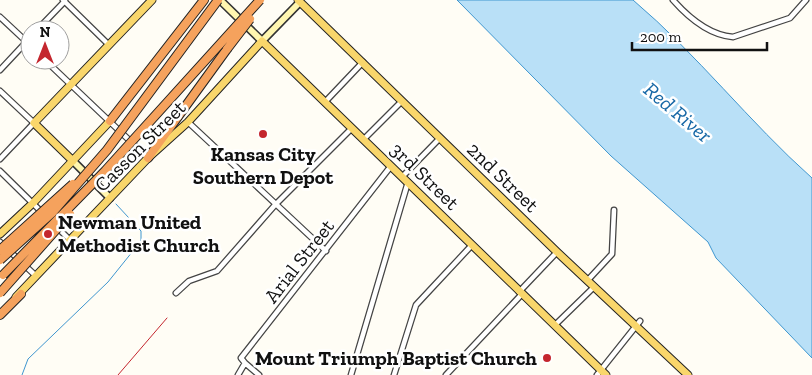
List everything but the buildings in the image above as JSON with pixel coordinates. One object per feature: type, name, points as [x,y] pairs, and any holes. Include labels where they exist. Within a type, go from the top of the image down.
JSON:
[{"type":"highway","points":[[110,122],[204,0]]},
{"type":"highway","points":[[0,260],[52,213],[86,173],[134,114],[219,0]]},
{"type":"highway","points":[[148,158],[262,0]]},
{"type":"highway","points":[[0,278],[105,171],[262,0]]},
{"type":"highway","points":[[0,293],[39,251],[105,171]]},
{"type":"highway","points":[[0,250],[86,173]]},
{"type":"highway","points":[[0,315],[20,294]]},
{"type":"main road","name":"3rd Street","points":[[219,0],[555,325],[601,373]]},
{"type":"main road","name":"Casson Street","points":[[0,309],[20,294],[148,158],[188,122],[299,1]]},
{"type":"main road","name":"2nd Street","points":[[299,1],[439,139],[594,288],[638,324],[688,375]]},
{"type":"main road","points":[[110,198],[34,123],[109,45],[147,2]]},
{"type":"main road","points":[[0,234],[33,203],[110,122]]},
{"type":"street","points":[[673,0],[698,23],[724,36],[733,37],[790,18],[806,0]]},
{"type":"street","points":[[47,20],[64,1],[109,45]]},
{"type":"street","points":[[0,17],[20,34]]},
{"type":"street","points":[[0,70],[20,51]]},
{"type":"street","points":[[325,102],[363,62]]},
{"type":"street","points":[[55,70],[148,158]]},
{"type":"street","points":[[0,91],[34,123],[0,159]]},
{"type":"street","points":[[364,139],[402,101]]},
{"type":"street","points":[[188,122],[326,251]]},
{"type":"street","points":[[176,293],[189,281],[217,271],[275,205],[352,128]]},
{"type":"street","points":[[402,177],[439,139]]},
{"type":"street","name":"Arial Street","points":[[238,375],[245,363],[241,358],[391,166]]},
{"type":"street","points":[[0,171],[70,240]]},
{"type":"street","points":[[351,375],[408,182]]},
{"type":"street","points":[[587,281],[612,254],[614,210]]},
{"type":"street","points":[[0,242],[36,276]]},
{"type":"street","points":[[394,375],[416,305],[472,245]]},
{"type":"street","points":[[447,375],[557,252]]},
{"type":"street","points":[[555,325],[594,288]]},
{"type":"street","points":[[601,373],[638,324]]},
{"type":"street","points":[[245,363],[259,375]]},
{"type":"water","name":"Red River","points":[[457,0],[633,0],[680,43],[789,157],[812,178],[812,358],[716,258],[708,242],[611,156]]},
{"type":"waterway","points":[[22,375],[28,359],[108,282],[141,241],[141,231],[116,204]]},
{"type":"railway","points":[[118,375],[167,318]]},
{"type":"place","name":"Kansas City Southern Depot","points":[[263,134]]},
{"type":"place","name":"Newman United Methodist Church","points":[[48,234]]},
{"type":"place","name":"Mount Triumph Baptist Church","points":[[547,358]]}]
